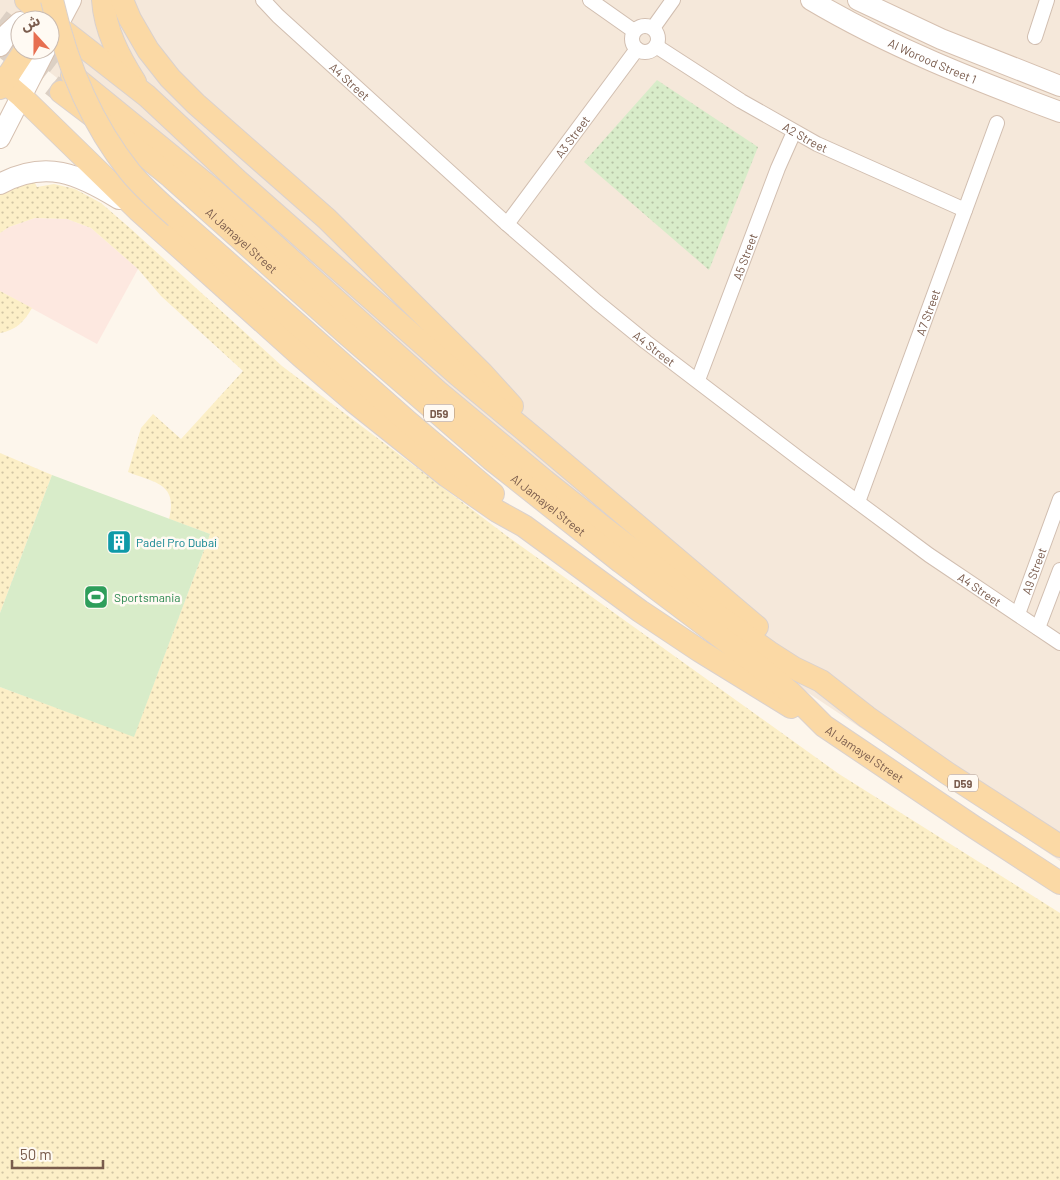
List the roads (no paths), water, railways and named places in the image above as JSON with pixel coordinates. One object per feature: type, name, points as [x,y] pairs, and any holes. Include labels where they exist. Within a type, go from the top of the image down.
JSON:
[{"type":"main road","points":[[52,0],[69,62],[95,120],[131,173],[176,218],[407,421],[489,490],[524,526]]},
{"type":"main road","points":[[103,0],[104,16],[117,50],[130,74],[147,96]]},
{"type":"main road","points":[[122,0],[130,19],[148,50],[170,78],[196,104],[327,219],[496,388],[523,420],[534,438]]},
{"type":"main road","points":[[60,35],[147,96],[238,181],[450,368],[821,681]]},
{"type":"main road","points":[[17,60],[1,83],[22,97],[138,210],[353,402],[471,494],[524,526],[581,569],[692,646],[824,726]]},
{"type":"main road","name":"Al Jamayel Street","points":[[1060,846],[946,773],[867,717],[821,681],[794,668],[720,617],[545,481],[437,391],[212,189],[66,83],[136,148],[492,459],[621,562],[755,662],[791,692],[824,726],[1060,883]]},
{"type":"street","points":[[53,10],[70,0]]},
{"type":"street","name":"A4 Street","points":[[254,0],[278,16]]},
{"type":"street","name":"A4 Street","points":[[263,0],[278,16],[507,224],[598,302],[929,555],[1060,643]]},
{"type":"street","points":[[590,0],[634,31]]},
{"type":"street","points":[[653,28],[673,0]]},
{"type":"street","name":"Al Worood Street 1","points":[[812,0],[854,24],[923,57],[1060,112]]},
{"type":"street","name":"Al Worood Street 1","points":[[858,0],[941,39],[1060,86]]},
{"type":"street","points":[[1035,37],[1047,0]]},
{"type":"street","points":[[643,25],[653,28],[658,36],[656,46],[647,52],[637,49],[632,40],[634,31],[643,25]]},
{"type":"street","points":[[0,46],[10,32]]},
{"type":"street","name":"A2 Street","points":[[656,46],[728,93],[794,132],[837,154],[965,210]]},
{"type":"street","name":"A3 Street","points":[[507,224],[637,49]]},
{"type":"street","points":[[0,138],[40,60]]},
{"type":"street","name":"A7 Street","points":[[858,502],[997,123]]},
{"type":"street","name":"A5 Street","points":[[698,380],[778,168],[794,132]]},
{"type":"street","points":[[0,184],[22,174],[52,171],[69,174],[85,179],[138,210]]},
{"type":"street","name":"A9 Street","points":[[1018,614],[1060,499]]},
{"type":"street","name":"A9 Street","points":[[1038,628],[1060,570]]},
{"type":"tunnel","points":[[0,20],[10,28]]},
{"type":"tunnel","points":[[0,44],[61,92]]},
{"type":"tunnel","points":[[52,60],[72,75]]},
{"type":"place","name":"Padel Pro Dubai","points":[[119,542]]},
{"type":"place","name":"Sportsmania","points":[[96,597]]}]
